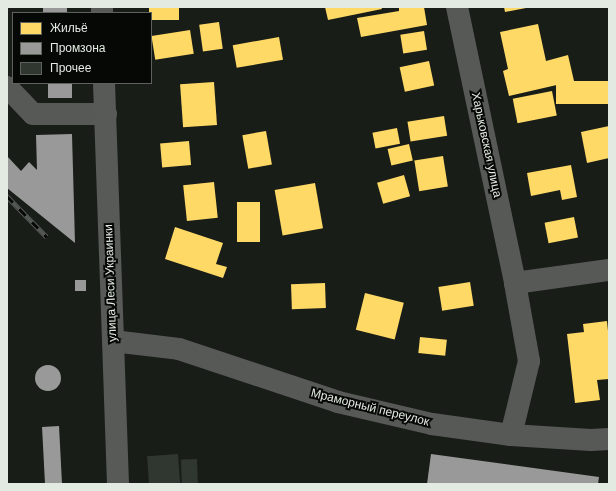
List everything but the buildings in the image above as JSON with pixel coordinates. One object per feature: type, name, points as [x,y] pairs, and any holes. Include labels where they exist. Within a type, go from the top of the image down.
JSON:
[{"type":"main road","name":"улица Леси Украинки","points":[[104,84],[118,484]]},
{"type":"street","name":"Харьковская улица","points":[[457,7],[530,361],[511,435]]},
{"type":"street","points":[[7,87],[33,114],[106,114]]},
{"type":"street","points":[[515,283],[609,270]]},
{"type":"street","name":"Мраморный переулок","points":[[113,341],[179,349],[338,402],[432,424],[511,435],[590,440],[609,439]]},
{"type":"railway","points":[[7,196],[47,237]]}]
